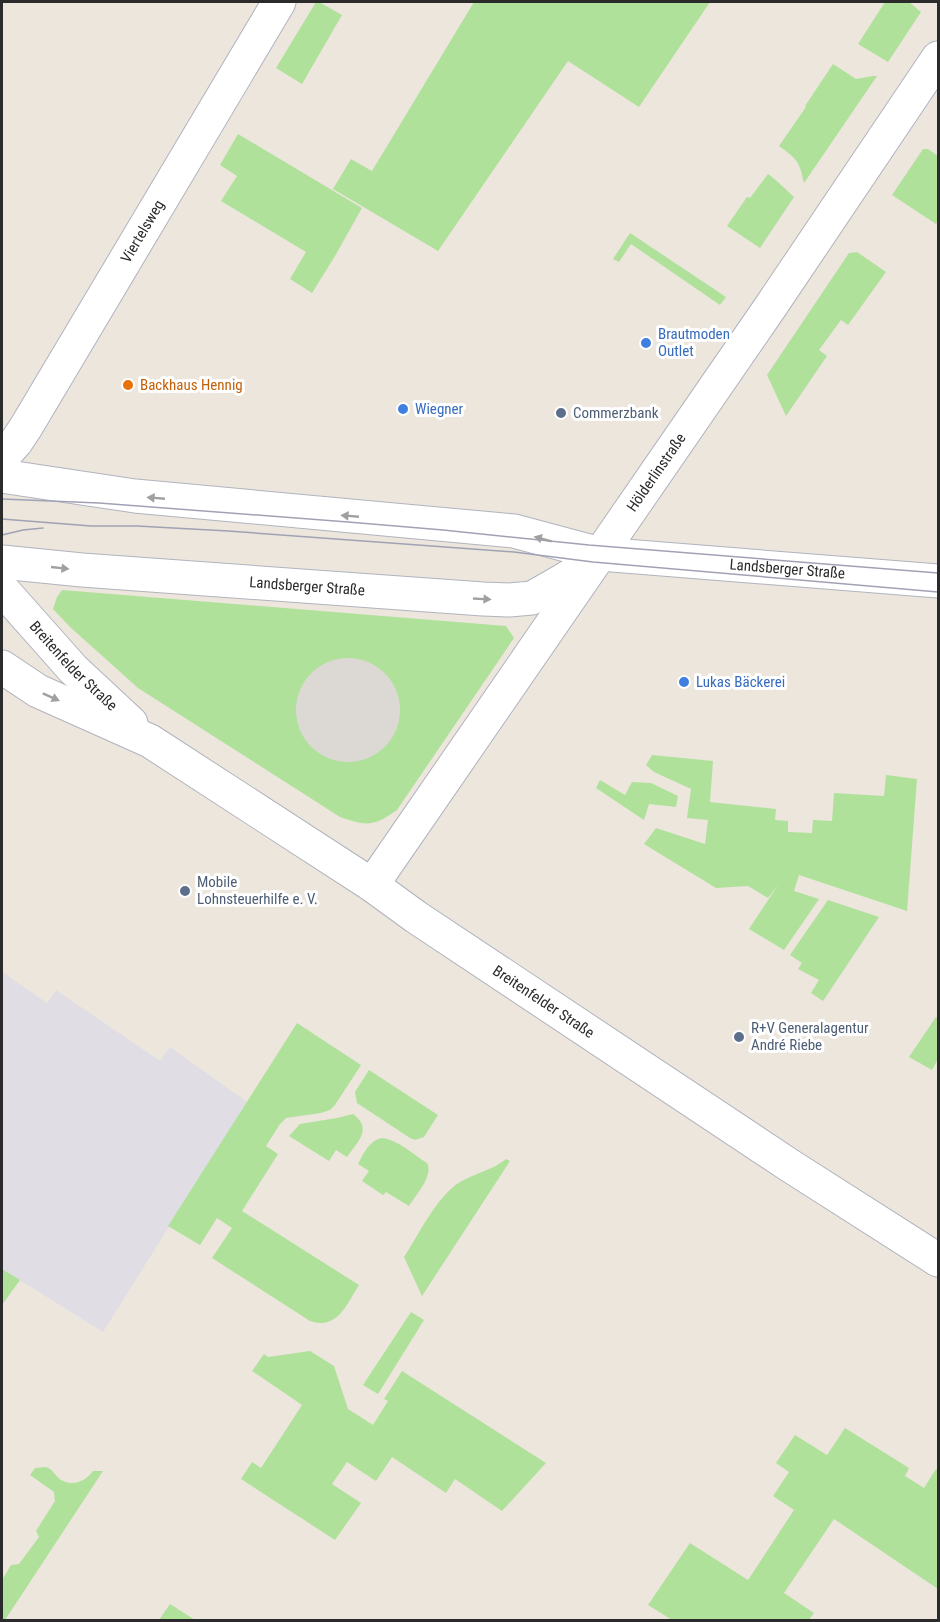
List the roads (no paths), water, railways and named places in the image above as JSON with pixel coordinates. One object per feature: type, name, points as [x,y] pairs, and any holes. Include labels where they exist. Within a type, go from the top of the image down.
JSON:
[{"type":"main road","name":"Viertelsweg","points":[[2,458],[26,427],[279,2]]},
{"type":"main road","name":"Hölderlinstraße","points":[[372,885],[939,58]]},
{"type":"main road","name":"Landsberger Straße","points":[[2,476],[135,496],[514,531],[600,554],[939,581]]},
{"type":"main road","name":"Landsberger Straße","points":[[2,562],[93,571],[509,600],[532,598],[593,562],[600,554]]},
{"type":"main road","name":"Breitenfelder Straße","points":[[2,589],[74,669],[150,741]]},
{"type":"main road","name":"Breitenfelder Straße","points":[[2,667],[38,691],[150,741],[372,885],[416,917],[781,1160],[939,1260]]},
{"type":"tram line","points":[[2,499],[99,503],[348,522],[589,545],[938,573]]},
{"type":"tram line","points":[[2,519],[91,526],[228,531],[514,552],[593,562],[938,592]]},
{"type":"tram line","points":[[2,535],[43,528]]},
{"type":"place","name":"Brautmoden Outlet","points":[[646,343]]},
{"type":"place","name":"Backhaus Hennig","points":[[128,385]]},
{"type":"place","name":"Wiegner","points":[[403,409]]},
{"type":"place","name":"Commerzbank","points":[[561,413]]},
{"type":"place","name":"Lukas Bäckerei","points":[[684,682]]},
{"type":"place","name":"Mobile Lohnsteuerhilfe e. V.","points":[[185,891]]},
{"type":"place","name":"R+V Generalagentur André Riebe","points":[[739,1037]]}]
